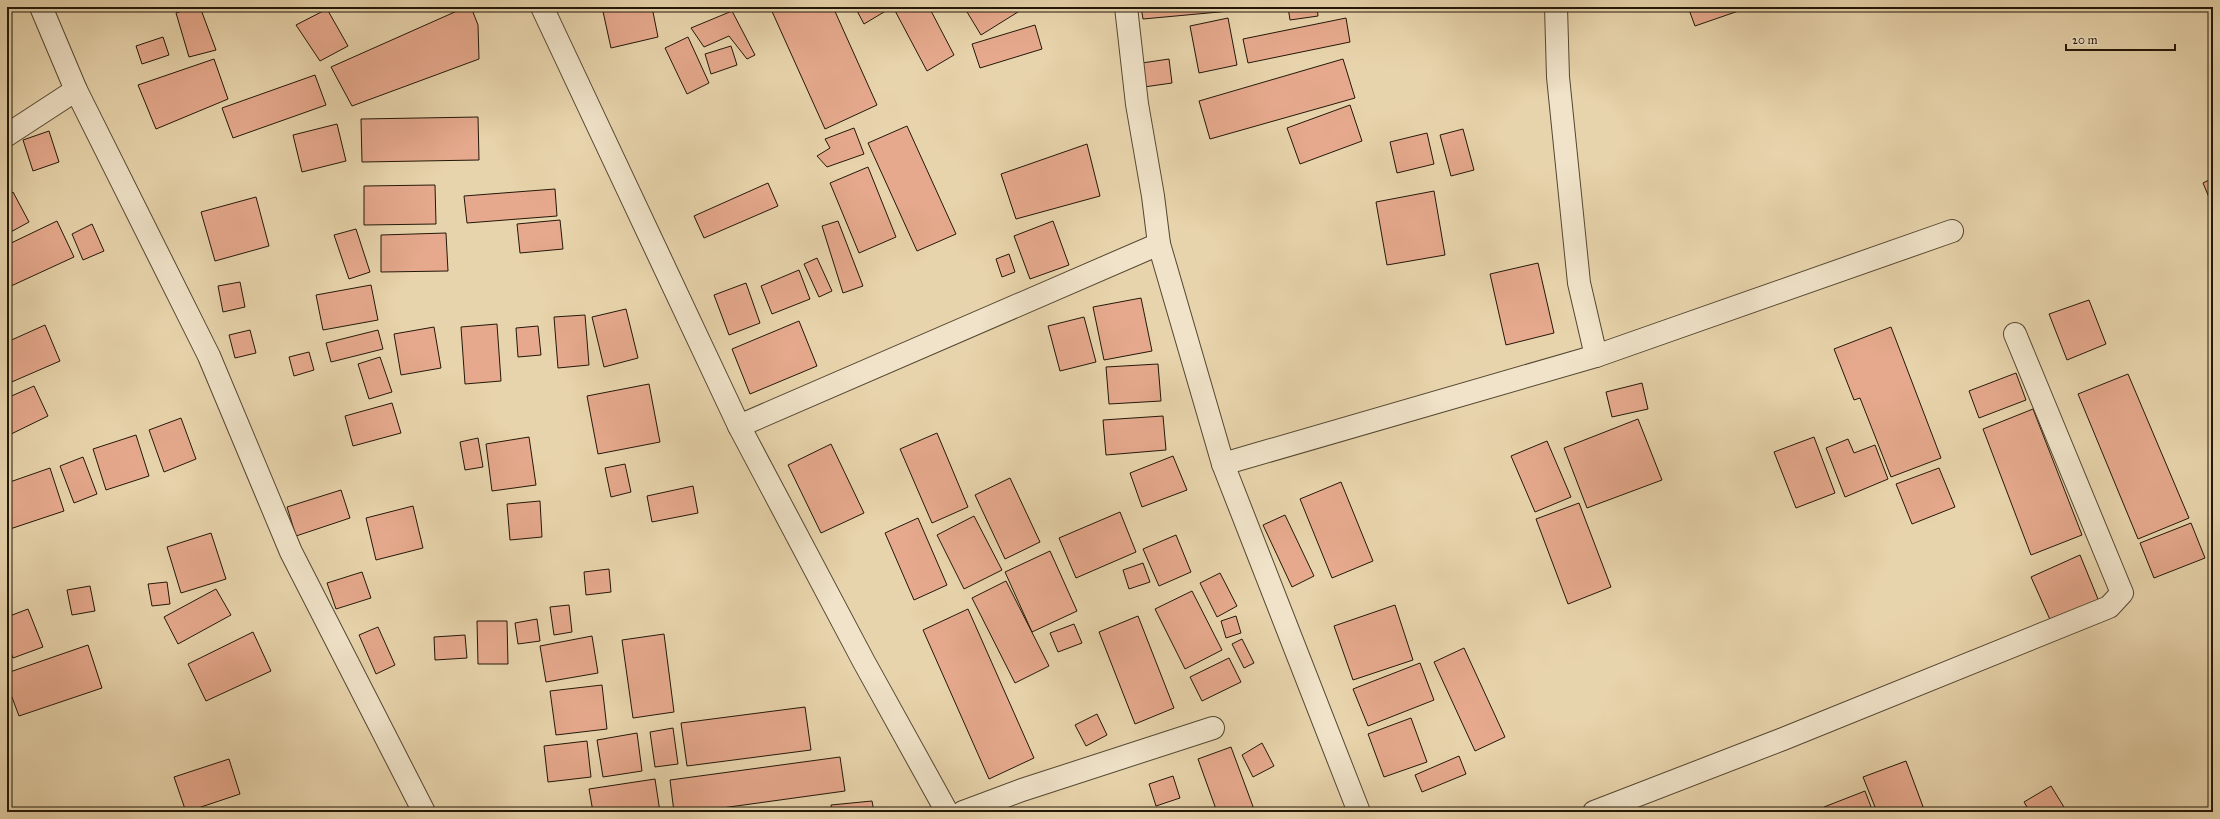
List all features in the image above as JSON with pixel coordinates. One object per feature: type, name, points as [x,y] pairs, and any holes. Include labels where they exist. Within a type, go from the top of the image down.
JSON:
[{"type":"street","points":[[41,7],[76,90],[209,356],[291,552],[424,812]]},
{"type":"street","points":[[542,7],[739,426],[864,662],[947,812]]},
{"type":"street","points":[[1126,7],[1137,104],[1153,196],[1159,244],[1223,464],[1359,812]]},
{"type":"street","points":[[1556,7],[1558,77],[1579,283],[1596,356]]},
{"type":"street","points":[[7,135],[76,90]]},
{"type":"street","points":[[1223,464],[1596,356],[1952,231]]},
{"type":"street","points":[[739,426],[1159,244]]},
{"type":"street","points":[[1594,812],[1783,739],[2109,607],[2122,593],[2015,334]]},
{"type":"street","points":[[963,812],[1022,790],[1213,728]]},
{"type":"building","points":[[193,7],[200,7],[216,50],[189,57],[176,13]]},
{"type":"building","points":[[466,7],[471,7],[478,25],[479,59],[352,106],[331,67]]},
{"type":"building","points":[[602,7],[652,7],[658,37],[611,48]]},
{"type":"building","points":[[770,7],[833,7],[877,105],[825,129]]},
{"type":"building","points":[[855,7],[887,7],[889,9],[864,24]]},
{"type":"building","points":[[893,7],[929,7],[954,55],[927,71]]},
{"type":"building","points":[[964,7],[1026,7],[981,35]]},
{"type":"building","points":[[1141,7],[1229,7],[1230,11],[1143,19]]},
{"type":"building","points":[[1288,7],[1317,7],[1318,16],[1290,20]]},
{"type":"building","points":[[1688,7],[1750,7],[1695,26]]},
{"type":"building","points":[[327,9],[348,46],[320,61],[296,25]]},
{"type":"building","points":[[732,11],[755,55],[747,59],[729,36],[704,47],[691,28]]},
{"type":"building","points":[[1228,18],[1237,65],[1199,73],[1190,26]]},
{"type":"building","points":[[1346,18],[1350,42],[1248,63],[1243,39]]},
{"type":"building","points":[[1035,25],[1042,49],[980,68],[972,44]]},
{"type":"building","points":[[163,37],[169,55],[142,64],[136,46]]},
{"type":"building","points":[[688,37],[709,83],[687,94],[665,48]]},
{"type":"building","points":[[731,46],[737,65],[711,74],[705,54]]},
{"type":"building","points":[[214,59],[228,99],[156,129],[138,85]]},
{"type":"building","points":[[1169,59],[1172,83],[1144,87],[1142,63]]},
{"type":"building","points":[[1343,59],[1355,98],[1210,139],[1199,101]]},
{"type":"building","points":[[315,75],[326,105],[233,138],[222,108]]},
{"type":"building","points":[[1350,105],[1362,141],[1300,164],[1287,128]]},
{"type":"building","points":[[478,117],[479,160],[362,162],[361,119]]},
{"type":"building","points":[[337,124],[346,161],[302,172],[293,135]]},
{"type":"building","points":[[907,126],[956,234],[917,251],[868,143]]},
{"type":"building","points":[[854,128],[864,154],[827,167],[817,156],[830,148],[825,139]]},
{"type":"building","points":[[1463,129],[1474,170],[1451,176],[1440,135]]},
{"type":"building","points":[[49,131],[59,162],[33,171],[23,140]]},
{"type":"building","points":[[1427,133],[1434,164],[1397,173],[1390,142]]},
{"type":"building","points":[[1087,144],[1100,196],[1016,219],[1001,174]]},
{"type":"building","points":[[868,167],[896,237],[859,253],[830,183]]},
{"type":"building","points":[[2213,178],[2213,207],[2203,183]]},
{"type":"building","points":[[768,183],[778,206],[704,238],[694,216]]},
{"type":"building","points":[[435,185],[436,224],[364,225],[364,186]]},
{"type":"building","points":[[555,189],[557,216],[467,223],[464,196]]},
{"type":"building","points":[[1434,191],[1445,255],[1387,265],[1376,202]]},
{"type":"building","points":[[13,192],[29,222],[7,234],[7,196]]},
{"type":"building","points":[[256,197],[269,246],[215,261],[201,212]]},
{"type":"building","points":[[560,220],[563,249],[520,253],[517,224]]},
{"type":"building","points":[[57,221],[74,257],[11,286],[7,277],[7,245]]},
{"type":"building","points":[[838,221],[863,286],[843,293],[822,226]]},
{"type":"building","points":[[1053,221],[1069,265],[1030,279],[1014,236]]},
{"type":"building","points":[[92,224],[104,251],[83,260],[72,234]]},
{"type":"building","points":[[356,229],[370,272],[349,279],[334,235]]},
{"type":"building","points":[[446,233],[448,271],[381,272],[381,235]]},
{"type":"building","points":[[1009,254],[1015,272],[1002,277],[996,259]]},
{"type":"building","points":[[817,258],[832,291],[819,297],[804,264]]},
{"type":"building","points":[[1538,263],[1554,333],[1506,345],[1490,274]]},
{"type":"building","points":[[799,270],[810,299],[772,314],[761,286]]},
{"type":"building","points":[[240,282],[245,307],[223,312],[218,286]]},
{"type":"building","points":[[746,283],[760,323],[729,335],[714,295]]},
{"type":"building","points":[[371,285],[378,320],[323,330],[316,295]]},
{"type":"building","points":[[1141,298],[1152,351],[1104,360],[1093,307]]},
{"type":"building","points":[[2089,300],[2106,344],[2067,360],[2049,314]]},
{"type":"building","points":[[626,309],[638,358],[604,367],[592,317]]},
{"type":"building","points":[[585,315],[589,365],[558,368],[554,317]]},
{"type":"building","points":[[1084,317],[1096,362],[1060,371],[1048,326]]},
{"type":"building","points":[[799,321],[817,366],[750,394],[732,349]]},
{"type":"building","points":[[497,324],[501,381],[465,384],[461,327]]},
{"type":"building","points":[[45,325],[60,361],[7,384],[7,342]]},
{"type":"building","points":[[538,326],[541,355],[518,357],[516,328]]},
{"type":"building","points":[[434,327],[441,368],[401,375],[394,334]]},
{"type":"building","points":[[1891,327],[1941,458],[1891,477],[1860,398],[1854,400],[1834,349]]},
{"type":"building","points":[[250,330],[256,353],[235,358],[229,335]]},
{"type":"building","points":[[378,330],[383,349],[331,362],[326,343]]},
{"type":"building","points":[[309,352],[314,370],[294,376],[289,357]]},
{"type":"building","points":[[380,357],[392,392],[369,399],[358,364]]},
{"type":"building","points":[[1158,364],[1161,401],[1109,404],[1106,367]]},
{"type":"building","points":[[2016,373],[2026,400],[1979,418],[1969,391]]},
{"type":"building","points":[[2128,374],[2189,518],[2138,539],[2078,394]]},
{"type":"building","points":[[1642,383],[1648,409],[1612,417],[1606,392]]},
{"type":"building","points":[[649,384],[660,442],[598,454],[587,396]]},
{"type":"building","points":[[34,386],[48,416],[7,436],[7,398]]},
{"type":"building","points":[[392,403],[401,433],[353,446],[345,416]]},
{"type":"building","points":[[2033,409],[2082,535],[2031,555],[1983,429]]},
{"type":"building","points":[[1163,416],[1166,450],[1106,455],[1103,420]]},
{"type":"building","points":[[181,418],[196,459],[164,472],[149,430]]},
{"type":"building","points":[[1638,419],[1662,480],[1587,508],[1564,448]]},
{"type":"building","points":[[937,433],[968,507],[932,523],[900,449]]},
{"type":"building","points":[[136,435],[149,476],[106,490],[93,449]]},
{"type":"building","points":[[529,437],[536,485],[492,491],[486,444]]},
{"type":"building","points":[[1814,437],[1835,493],[1796,508],[1774,452]]},
{"type":"building","points":[[478,438],[483,467],[465,470],[460,442]]},
{"type":"building","points":[[1848,439],[1854,453],[1875,445],[1888,479],[1845,497],[1826,448]]},
{"type":"building","points":[[1547,441],[1571,497],[1535,512],[1511,456]]},
{"type":"building","points":[[831,444],[864,513],[821,533],[788,465]]},
{"type":"building","points":[[1173,456],[1187,490],[1142,507],[1130,473]]},
{"type":"building","points":[[83,457],[97,494],[74,503],[60,466]]},
{"type":"building","points":[[625,464],[631,492],[611,497],[605,468]]},
{"type":"building","points":[[50,468],[64,511],[7,530],[7,483]]},
{"type":"building","points":[[1939,468],[1955,507],[1912,524],[1896,484]]},
{"type":"building","points":[[1010,478],[1040,542],[1005,559],[975,495]]},
{"type":"building","points":[[1341,482],[1373,561],[1332,578],[1300,499]]},
{"type":"building","points":[[693,486],[698,513],[652,522],[647,496]]},
{"type":"building","points":[[341,490],[350,518],[296,536],[287,507]]},
{"type":"building","points":[[540,501],[542,537],[510,540],[507,504]]},
{"type":"building","points":[[1579,503],[1611,587],[1568,604],[1536,519]]},
{"type":"building","points":[[413,506],[423,548],[376,560],[366,518]]},
{"type":"building","points":[[1120,512],[1136,552],[1076,578],[1059,538]]},
{"type":"building","points":[[1285,515],[1314,576],[1292,587],[1263,525]]},
{"type":"building","points":[[974,516],[1002,570],[964,589],[937,535]]},
{"type":"building","points":[[918,518],[947,585],[914,600],[885,533]]},
{"type":"building","points":[[2191,523],[2205,558],[2154,578],[2140,543]]},
{"type":"building","points":[[211,533],[226,579],[181,593],[167,547]]},
{"type":"building","points":[[1176,535],[1191,572],[1159,586],[1143,549]]},
{"type":"building","points":[[1050,551],[1077,611],[1032,632],[1005,572]]},
{"type":"building","points":[[2080,555],[2100,604],[2052,624],[2031,577]]},
{"type":"building","points":[[1143,563],[1150,582],[1129,589],[1123,570]]},
{"type":"building","points":[[609,569],[611,592],[586,595],[584,572]]},
{"type":"building","points":[[362,572],[371,598],[336,609],[327,583]]},
{"type":"building","points":[[1220,573],[1237,606],[1217,617],[1200,583]]},
{"type":"building","points":[[1006,581],[1049,666],[1015,683],[972,598]]},
{"type":"building","points":[[167,582],[170,604],[152,606],[148,584]]},
{"type":"building","points":[[90,586],[95,611],[72,615],[67,590]]},
{"type":"building","points":[[216,589],[231,615],[178,644],[164,617]]},
{"type":"building","points":[[1192,591],[1222,650],[1185,669],[1155,609]]},
{"type":"building","points":[[569,605],[572,632],[554,635],[550,607]]},
{"type":"building","points":[[1395,605],[1413,660],[1353,680],[1334,626]]},
{"type":"building","points":[[28,609],[43,647],[13,658],[7,642],[7,617]]},
{"type":"building","points":[[968,609],[1034,758],[989,779],[923,630]]},
{"type":"building","points":[[1138,616],[1174,708],[1135,724],[1099,632]]},
{"type":"building","points":[[1236,616],[1241,633],[1226,638],[1221,621]]},
{"type":"building","points":[[537,619],[540,641],[518,644],[515,623]]},
{"type":"building","points":[[477,621],[507,621],[508,664],[478,664]]},
{"type":"building","points":[[1074,624],[1082,643],[1058,652],[1050,633]]},
{"type":"building","points":[[378,627],[395,665],[376,674],[359,635]]},
{"type":"building","points":[[253,632],[271,671],[206,701],[188,664]]},
{"type":"building","points":[[664,634],[674,712],[633,718],[622,640]]},
{"type":"building","points":[[465,635],[467,658],[435,660],[434,637]]},
{"type":"building","points":[[592,636],[598,673],[546,682],[540,646]]},
{"type":"building","points":[[1242,639],[1254,663],[1244,668],[1232,644]]},
{"type":"building","points":[[88,645],[102,688],[19,716],[7,684],[7,673]]},
{"type":"building","points":[[1464,648],[1505,737],[1475,751],[1434,662]]},
{"type":"building","points":[[1229,658],[1241,682],[1202,701],[1190,677]]},
{"type":"building","points":[[1420,663],[1434,700],[1368,726],[1353,689]]},
{"type":"building","points":[[602,685],[607,729],[556,735],[550,691]]},
{"type":"building","points":[[805,707],[811,750],[687,766],[681,723]]},
{"type":"building","points":[[1097,714],[1107,735],[1086,746],[1075,725]]},
{"type":"building","points":[[1411,718],[1427,762],[1384,777],[1368,734]]},
{"type":"building","points":[[673,728],[678,764],[655,767],[650,732]]},
{"type":"building","points":[[637,733],[642,771],[603,777],[597,740]]},
{"type":"building","points":[[587,741],[591,777],[548,782],[544,746]]},
{"type":"building","points":[[1262,743],[1274,766],[1253,777],[1242,755]]},
{"type":"building","points":[[1231,747],[1255,812],[1217,812],[1198,759]]},
{"type":"building","points":[[1459,756],[1466,774],[1422,792],[1415,775]]},
{"type":"building","points":[[840,757],[845,791],[693,812],[674,812],[670,780]]},
{"type":"building","points":[[229,759],[240,794],[186,812],[174,777]]},
{"type":"building","points":[[1906,761],[1925,812],[1877,812],[1863,777]]},
{"type":"building","points":[[1173,776],[1180,798],[1156,806],[1149,784]]},
{"type":"building","points":[[655,779],[660,812],[593,812],[589,789]]},
{"type":"building","points":[[2051,786],[2067,812],[2030,812],[2024,802]]},
{"type":"building","points":[[1865,791],[1873,812],[1826,812],[1824,807]]},
{"type":"building","points":[[872,801],[874,812],[832,812],[831,805]]}]
